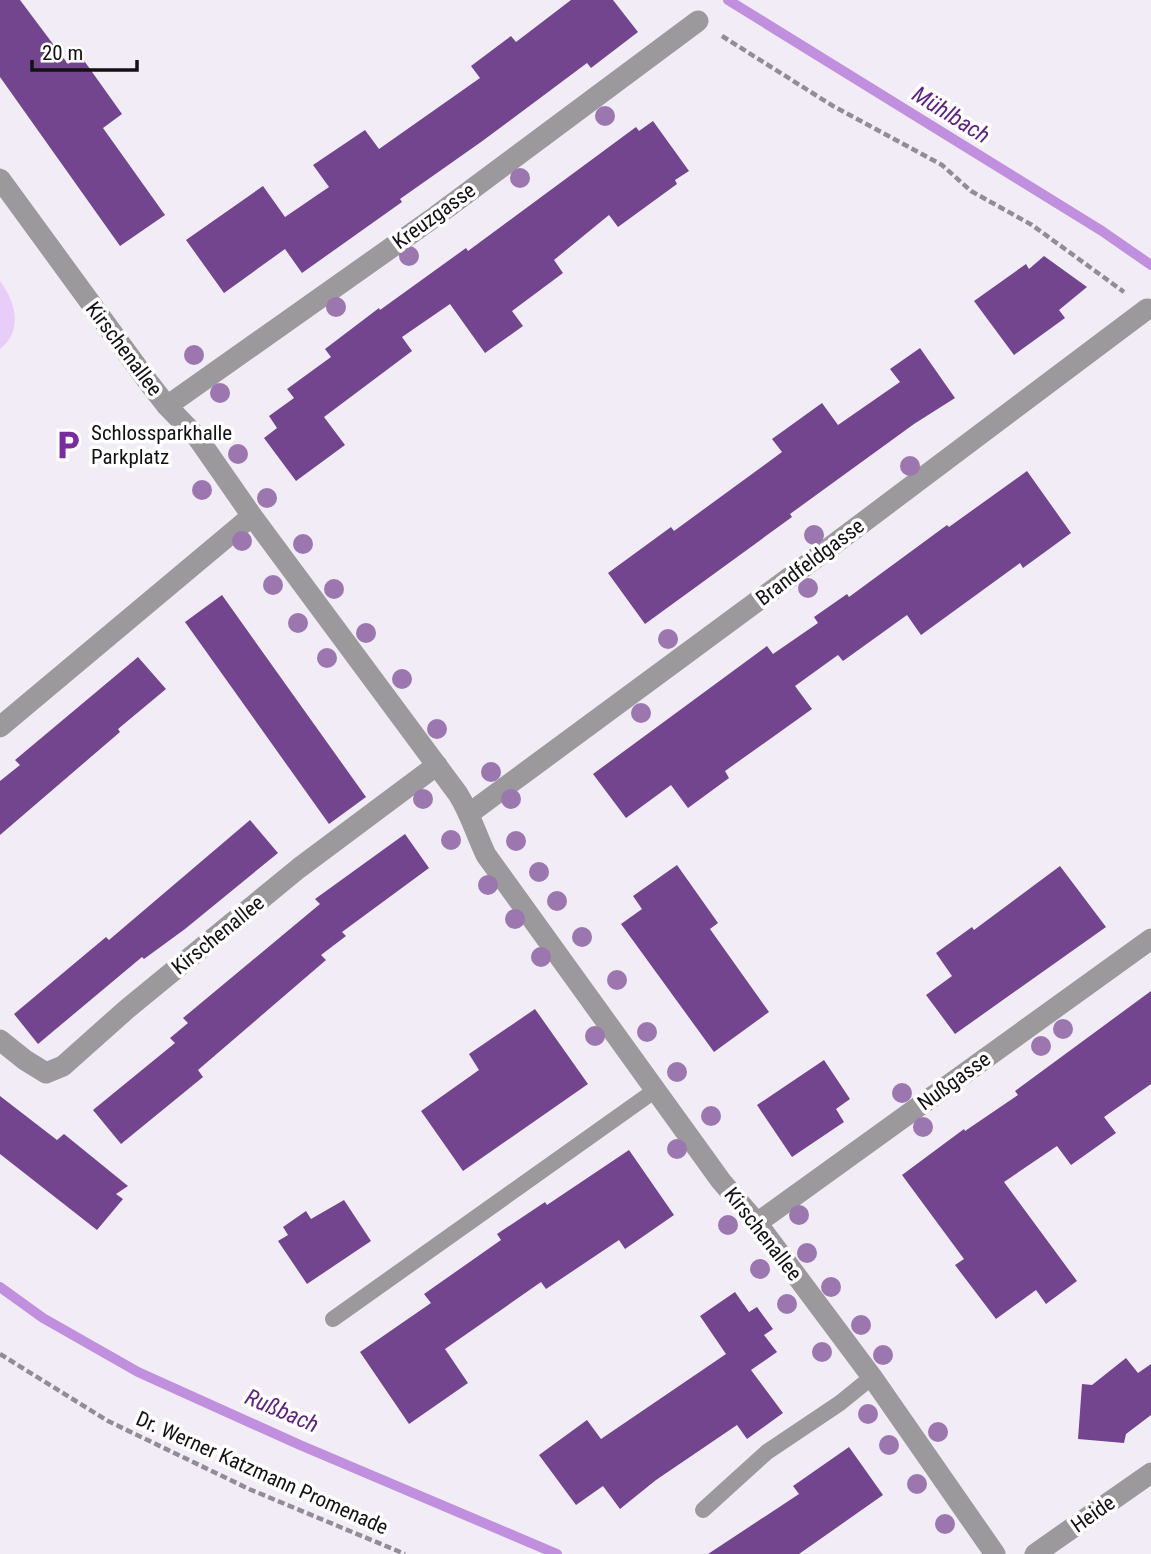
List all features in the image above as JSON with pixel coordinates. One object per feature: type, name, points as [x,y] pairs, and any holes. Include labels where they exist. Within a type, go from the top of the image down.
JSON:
[{"type":"street","name":"Kreuzgasse","points":[[167,406],[436,216],[698,21]]},
{"type":"street","name":"Kirschenallee","points":[[0,179],[167,406],[197,437],[252,516],[437,765],[470,813],[486,855],[721,1181],[757,1223],[872,1377],[996,1554]]},
{"type":"street","name":"Brandfeldgasse","points":[[470,813],[1147,309]]},
{"type":"street","points":[[0,727],[252,516]]},
{"type":"street","name":"Kirschenallee","points":[[0,1040],[47,1073],[63,1066],[127,1009],[299,868],[437,765]]},
{"type":"street","name":"Nußgasse","points":[[757,1223],[1151,939]]},
{"type":"street","name":"Heide","points":[[1035,1554],[1151,1473]]},
{"type":"lane","points":[[333,1319],[657,1089]]},
{"type":"lane","points":[[703,1510],[767,1452],[872,1377]]},
{"type":"path","points":[[698,21],[833,106],[942,165],[971,191],[1032,226],[1147,309]]},
{"type":"path","name":"Dr. Werner Katzmann Promenade","points":[[0,1354],[108,1421],[249,1489],[405,1554]]},
{"type":"shaded area","points":[[0,281],[10,297],[15,324],[8,341],[0,349]]},
{"type":"building","points":[[0,0],[20,0],[68,64],[80,55],[122,114],[103,128],[165,215],[120,246],[0,77]]},
{"type":"building","points":[[571,0],[613,0],[638,32],[591,68],[587,63],[400,199],[402,202],[302,273],[285,249],[224,293],[186,240],[263,186],[285,217],[329,187],[313,165],[365,130],[379,149],[480,78],[471,66],[511,36],[516,42]]},
{"type":"building","points":[[653,121],[689,171],[675,180],[677,184],[618,227],[609,215],[554,260],[563,273],[512,311],[523,326],[485,353],[450,304],[402,337],[412,351],[324,417],[345,445],[296,481],[264,438],[277,428],[269,416],[294,398],[287,389],[331,357],[325,349],[466,248],[468,251],[636,127],[639,131]]},
{"type":"building","points":[[1044,256],[1087,287],[1059,310],[1065,318],[1014,355],[974,301],[1026,264],[1029,269]]},
{"type":"building","points":[[920,348],[955,398],[914,424],[790,514],[792,517],[645,624],[608,573],[671,527],[674,531],[782,452],[772,439],[822,403],[838,425],[900,382],[890,369]]},
{"type":"building","points":[[1027,471],[1071,533],[1023,568],[1020,563],[921,635],[907,615],[843,661],[838,655],[795,686],[812,709],[725,771],[729,778],[688,808],[671,785],[626,818],[593,774],[767,646],[773,654],[818,623],[814,617],[847,594],[849,597],[947,525],[949,527]]},
{"type":"building","points":[[222,595],[366,797],[329,824],[185,622]]},
{"type":"building","points":[[138,657],[166,689],[0,835],[0,781],[20,765],[15,760]]},
{"type":"building","points":[[250,820],[278,853],[185,929],[144,959],[142,957],[38,1044],[14,1014],[106,937],[109,940]]},
{"type":"building","points":[[405,834],[429,868],[342,932],[346,936],[321,955],[326,960],[198,1070],[203,1077],[121,1144],[93,1110],[175,1043],[170,1038],[188,1023],[183,1018],[320,904],[315,899]]},
{"type":"building","points":[[677,865],[718,923],[710,929],[769,1012],[714,1052],[621,924],[642,909],[633,896]]},
{"type":"building","points":[[1060,866],[1106,927],[955,1034],[926,995],[952,976],[936,953],[972,927],[974,930]]},
{"type":"building","points":[[1151,991],[1151,1084],[1104,1117],[1116,1133],[1071,1165],[1057,1146],[1004,1182],[1077,1281],[1046,1304],[1036,1290],[996,1319],[955,1265],[964,1259],[902,1175],[964,1129],[965,1131],[1018,1095],[1015,1091]]},
{"type":"building","points":[[535,1009],[588,1084],[463,1171],[421,1111],[479,1070],[469,1054]]},
{"type":"building","points":[[824,1060],[850,1099],[836,1109],[844,1122],[792,1157],[757,1105]]},
{"type":"building","points":[[0,1096],[57,1140],[64,1134],[128,1186],[116,1194],[123,1199],[97,1230],[0,1154]]},
{"type":"building","points":[[629,1150],[674,1215],[625,1249],[619,1240],[546,1289],[541,1282],[445,1349],[468,1383],[409,1424],[360,1352],[431,1303],[424,1294],[501,1240],[497,1234],[545,1202],[547,1205]]},
{"type":"building","points":[[344,1200],[371,1241],[307,1284],[278,1241],[288,1235],[283,1227],[306,1211],[311,1219]]},
{"type":"building","points":[[735,1292],[749,1312],[757,1307],[773,1329],[764,1335],[777,1352],[751,1370],[783,1413],[747,1439],[737,1425],[656,1480],[620,1509],[603,1486],[576,1505],[539,1455],[587,1420],[601,1439],[726,1354],[700,1316]]},
{"type":"building","points":[[1126,1358],[1138,1373],[1151,1364],[1151,1415],[1126,1434],[1124,1443],[1078,1439],[1082,1384],[1092,1385]]},
{"type":"building","points":[[849,1447],[883,1495],[799,1554],[708,1554],[799,1494],[793,1486]]},
{"type":"waterway","name":"Mühlbach","points":[[728,0],[1102,231],[1151,265]]},
{"type":"waterway","name":"Rußbach","points":[[0,1287],[43,1318],[138,1372],[300,1445],[557,1554]]},
{"type":"place","name":"Schlossparkhalle Parkplatz","points":[[68,445]]}]
